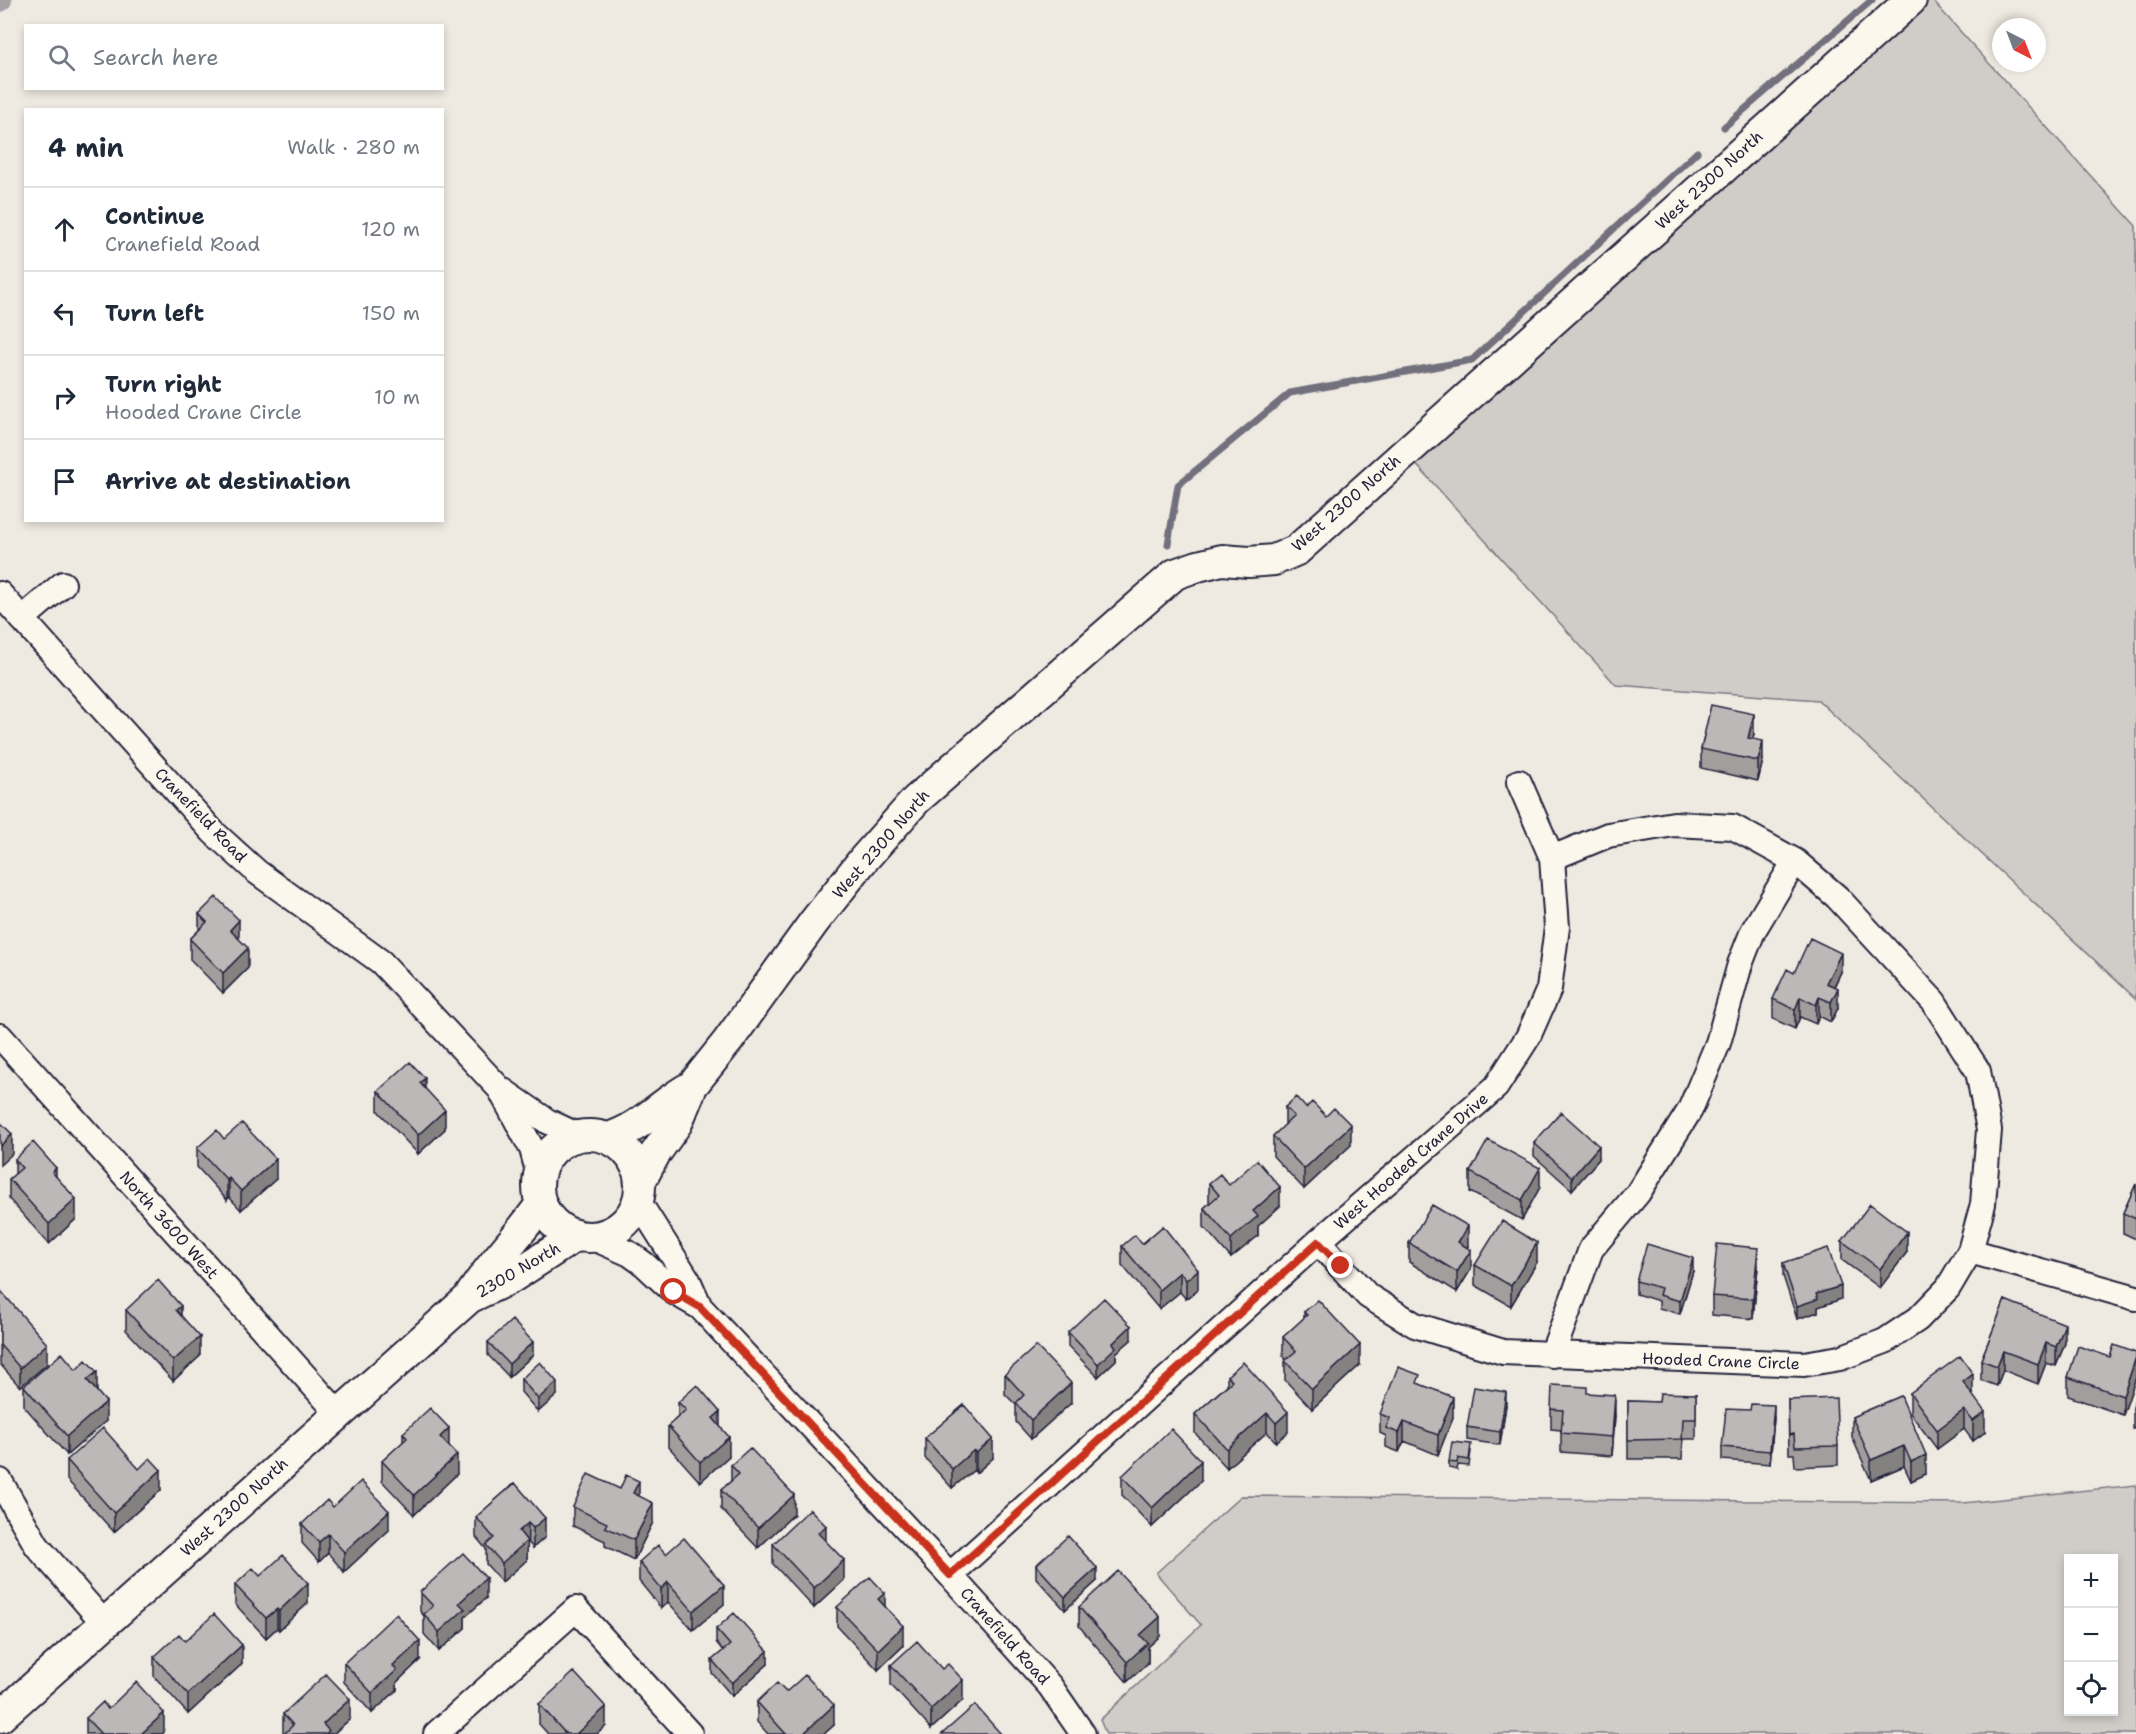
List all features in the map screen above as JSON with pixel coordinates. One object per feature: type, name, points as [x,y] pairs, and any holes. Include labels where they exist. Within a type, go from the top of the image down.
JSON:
[{"type":"street","name":"West 2300 North","points":[[692,1086],[728,1041],[821,913],[863,860],[916,800],[1175,574],[1222,560],[1249,562],[1274,560],[1297,550],[1911,0]]},
{"type":"street","points":[[22,619],[63,584]]},
{"type":"street","name":"Cranefield Road","points":[[0,594],[213,832],[256,872],[381,962],[499,1088],[546,1121],[594,1137]]},
{"type":"street","name":"West Hooded Crane Drive","points":[[950,1575],[1318,1242],[1496,1087],[1528,1037],[1549,989],[1557,927],[1552,858],[1519,782]]},
{"type":"street","name":"Hooded Crane Circle","points":[[1318,1242],[1368,1296],[1415,1325],[1503,1352],[1804,1364],[1840,1358],[1885,1341],[1918,1318],[1948,1288],[1970,1251],[1983,1204],[1989,1130],[1978,1071],[1934,1002],[1837,897],[1795,861],[1733,827],[1674,824],[1608,835],[1552,858]]},
{"type":"street","points":[[1552,1355],[1591,1249],[1638,1193],[1690,1110],[1718,1043],[1740,964],[1753,932],[1795,861]]},
{"type":"street","name":"North 3600 West","points":[[0,1036],[338,1413]]},
{"type":"street","points":[[692,1086],[677,1123],[656,1154],[631,1215],[621,1226],[607,1234],[584,1236],[561,1229],[549,1218],[540,1189],[545,1161],[554,1149],[566,1141],[622,1134],[646,1120],[675,1095],[692,1086]]},
{"type":"street","name":"Cranefield Road","points":[[499,1088],[532,1149],[540,1189]]},
{"type":"street","points":[[594,1137],[621,1145],[630,1155],[637,1168],[639,1192]]},
{"type":"street","name":"2300 North","points":[[469,1298],[483,1275],[526,1225],[540,1189]]},
{"type":"street","name":"Cranefield Road","points":[[639,1192],[688,1280],[700,1307]]},
{"type":"street","name":"Cranefield Road","points":[[584,1236],[630,1254],[674,1292],[700,1307],[950,1575],[1050,1686],[1083,1734]]},
{"type":"street","name":"2300 North","points":[[469,1298],[511,1278],[584,1236]]},
{"type":"street","points":[[1970,1251],[2136,1298]]},
{"type":"street","name":"West 2300 North","points":[[0,1717],[469,1298]]},
{"type":"street","points":[[0,1481],[37,1546],[104,1623]]},
{"type":"street","points":[[436,1734],[576,1609],[690,1734]]},
{"type":"shaded area","points":[[1904,0],[1932,0],[1992,66],[1992,72],[1997,72],[2136,226],[2136,999],[1818,700],[1616,685],[1413,461]]},
{"type":"shaded area","points":[[2136,1485],[2136,1734],[1106,1734],[1100,1720],[1201,1625],[1156,1573],[1241,1496],[1963,1503]]},
{"type":"building","points":[[1711,705],[1754,714],[1748,738],[1763,741],[1758,761],[1701,749]]},
{"type":"building","points":[[216,897],[239,920],[230,930],[248,948],[223,973],[190,939],[207,922],[199,914]]},
{"type":"building","points":[[1810,938],[1841,953],[1826,983],[1838,988],[1831,1002],[1819,997],[1816,1005],[1800,997],[1795,1010],[1773,999],[1787,969],[1794,973]]},
{"type":"building","points":[[410,1062],[425,1078],[420,1083],[445,1110],[418,1135],[378,1091]]},
{"type":"building","points":[[1296,1097],[1306,1108],[1312,1102],[1326,1116],[1334,1108],[1351,1125],[1304,1169],[1273,1136],[1294,1116],[1285,1107]]},
{"type":"building","points":[[1561,1112],[1599,1146],[1572,1177],[1534,1143]]},
{"type":"building","points":[[0,1122],[12,1134],[0,1146]]},
{"type":"building","points":[[242,1123],[276,1159],[241,1191],[229,1178],[227,1180],[197,1148],[217,1130],[224,1139]]},
{"type":"building","points":[[1488,1140],[1540,1168],[1522,1200],[1470,1172]]},
{"type":"building","points":[[33,1142],[56,1168],[52,1172],[76,1199],[49,1224],[9,1179],[22,1168],[15,1159]]},
{"type":"building","points":[[1257,1160],[1280,1187],[1253,1211],[1258,1216],[1231,1239],[1204,1208],[1219,1195],[1209,1183],[1220,1174],[1229,1185]]},
{"type":"building","points":[[2136,1184],[2136,1219],[2123,1213]]},
{"type":"building","points":[[1870,1204],[1907,1232],[1880,1269],[1842,1241]]},
{"type":"building","points":[[1432,1205],[1468,1226],[1458,1242],[1471,1250],[1457,1272],[1409,1243]]},
{"type":"building","points":[[1502,1221],[1537,1243],[1511,1286],[1475,1265]]},
{"type":"building","points":[[1163,1226],[1198,1270],[1186,1280],[1180,1272],[1159,1290],[1122,1246],[1135,1235],[1142,1244]]},
{"type":"building","points":[[1647,1244],[1693,1258],[1680,1301],[1659,1295],[1661,1288],[1636,1281]]},
{"type":"building","points":[[1717,1244],[1758,1248],[1753,1299],[1712,1296]]},
{"type":"building","points":[[1828,1248],[1841,1286],[1816,1294],[1818,1299],[1797,1306],[1783,1263]]},
{"type":"building","points":[[158,1280],[181,1306],[176,1310],[200,1337],[173,1361],[126,1310]]},
{"type":"building","points":[[1,1291],[47,1344],[20,1368],[0,1345]]},
{"type":"building","points":[[1104,1298],[1131,1326],[1113,1343],[1116,1347],[1098,1364],[1068,1332]]},
{"type":"building","points":[[1318,1300],[1360,1345],[1312,1389],[1285,1361],[1296,1351],[1283,1337],[1307,1315],[1304,1312]]},
{"type":"building","points":[[2005,1300],[2065,1324],[2056,1347],[2046,1343],[2038,1364],[2003,1351],[1997,1366],[1981,1360]]},
{"type":"building","points":[[512,1320],[533,1342],[509,1364],[488,1342]]},
{"type":"building","points":[[2114,1345],[2136,1353],[2123,1396],[2068,1377],[2078,1346],[2110,1357]]},
{"type":"building","points":[[1036,1346],[1071,1383],[1031,1420],[1016,1403],[1024,1395],[1005,1374]]},
{"type":"building","points":[[62,1353],[76,1370],[86,1360],[97,1372],[87,1380],[106,1402],[67,1436],[24,1386]]},
{"type":"building","points":[[1960,1356],[1973,1374],[1963,1382],[1985,1412],[1973,1421],[1964,1410],[1937,1430],[1910,1393]]},
{"type":"building","points":[[540,1362],[557,1382],[538,1399],[521,1379]]},
{"type":"building","points":[[1243,1362],[1288,1412],[1276,1423],[1267,1413],[1227,1449],[1195,1414],[1232,1381],[1227,1376]]},
{"type":"building","points":[[1398,1367],[1420,1375],[1417,1383],[1453,1397],[1438,1435],[1404,1422],[1399,1433],[1386,1428],[1390,1418],[1380,1414]]},
{"type":"building","points":[[697,1385],[720,1412],[713,1418],[729,1437],[700,1462],[668,1426],[686,1410],[678,1402]]},
{"type":"building","points":[[1552,1385],[1587,1387],[1587,1393],[1615,1395],[1612,1437],[1561,1433],[1563,1410],[1551,1409]]},
{"type":"building","points":[[1474,1387],[1506,1392],[1500,1432],[1467,1427]]},
{"type":"building","points":[[1660,1393],[1696,1394],[1696,1419],[1683,1419],[1682,1439],[1628,1440],[1628,1401],[1659,1402]]},
{"type":"building","points":[[2136,1393],[2136,1410],[2133,1409]]},
{"type":"building","points":[[1901,1396],[1926,1455],[1911,1462],[1904,1446],[1871,1460],[1852,1417]]},
{"type":"building","points":[[1836,1398],[1838,1446],[1795,1447],[1794,1434],[1789,1435],[1788,1400]]},
{"type":"building","points":[[1751,1404],[1774,1405],[1770,1451],[1722,1447],[1726,1409],[1750,1410]]},
{"type":"building","points":[[964,1405],[993,1439],[976,1453],[974,1450],[952,1469],[925,1438]]},
{"type":"building","points":[[430,1408],[449,1428],[440,1437],[457,1455],[414,1495],[382,1461],[407,1438],[403,1433]]},
{"type":"building","points":[[103,1428],[139,1469],[150,1458],[161,1470],[114,1513],[67,1460]]},
{"type":"building","points":[[1171,1429],[1201,1461],[1152,1508],[1122,1476]]},
{"type":"building","points":[[1452,1442],[1471,1444],[1469,1460],[1458,1458],[1457,1463],[1449,1462]]},
{"type":"building","points":[[750,1448],[794,1495],[758,1528],[721,1490],[739,1474],[731,1465]]},
{"type":"building","points":[[588,1474],[620,1489],[626,1475],[639,1481],[633,1493],[653,1503],[634,1540],[605,1527],[607,1523],[573,1507]]},
{"type":"building","points":[[361,1481],[389,1511],[344,1552],[328,1534],[319,1542],[302,1524],[327,1500],[333,1507]]},
{"type":"building","points":[[515,1483],[545,1518],[533,1528],[528,1523],[519,1531],[527,1541],[502,1563],[486,1545],[494,1538],[476,1517]]},
{"type":"building","points":[[810,1509],[826,1526],[818,1533],[844,1560],[814,1588],[773,1544]]},
{"type":"building","points":[[1068,1536],[1097,1568],[1065,1597],[1036,1565]]},
{"type":"building","points":[[684,1538],[724,1585],[693,1611],[668,1582],[661,1589],[639,1562],[658,1545],[666,1554]]},
{"type":"building","points":[[463,1553],[486,1578],[459,1603],[465,1609],[439,1632],[424,1614],[433,1606],[420,1592]]},
{"type":"building","points":[[283,1555],[308,1583],[279,1611],[277,1609],[266,1618],[235,1585],[253,1568],[260,1576]]},
{"type":"building","points":[[1118,1571],[1160,1617],[1140,1635],[1148,1643],[1127,1662],[1079,1607]]},
{"type":"building","points":[[870,1577],[885,1593],[878,1599],[903,1626],[878,1650],[837,1607]]},
{"type":"building","points":[[734,1613],[768,1651],[732,1683],[712,1660],[730,1645],[716,1629]]},
{"type":"building","points":[[214,1614],[242,1645],[188,1694],[154,1657],[179,1634],[185,1641]]},
{"type":"building","points":[[396,1614],[420,1641],[393,1666],[397,1670],[372,1693],[344,1663]]},
{"type":"building","points":[[917,1641],[942,1669],[948,1664],[963,1680],[931,1709],[891,1665]]},
{"type":"building","points":[[574,1672],[606,1707],[576,1734],[566,1734],[539,1704]]},
{"type":"building","points":[[326,1674],[350,1699],[323,1724],[329,1731],[325,1734],[285,1734],[293,1725],[283,1714]]},
{"type":"building","points":[[805,1675],[834,1705],[803,1734],[786,1734],[757,1702],[777,1683],[786,1692]]},
{"type":"building","points":[[136,1682],[164,1713],[141,1734],[101,1734],[86,1718],[103,1702],[108,1709]]},
{"type":"building","points":[[975,1705],[1001,1734],[942,1734]]},
{"type":"waterway","points":[[1724,127],[1872,0]]},
{"type":"waterway","points":[[1168,544],[1178,485],[1290,393],[1472,360],[1697,152]]},
{"type":"route","points":[[674,1292],[700,1307],[950,1575],[1318,1242],[1341,1266]]}]
